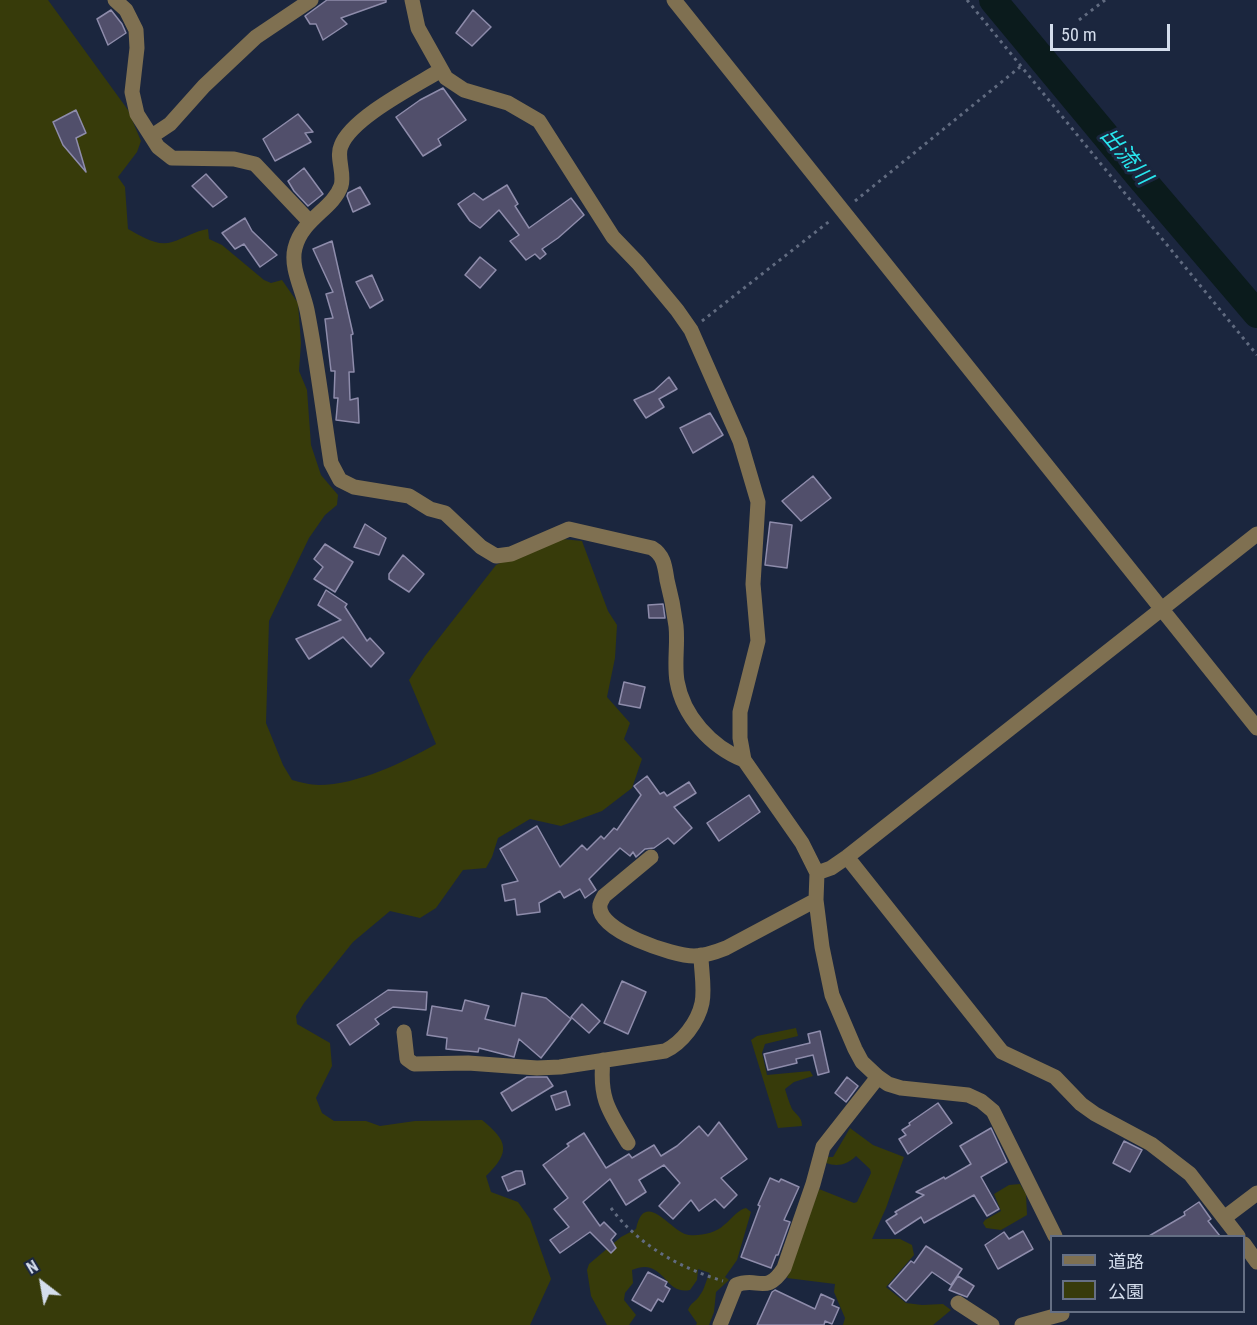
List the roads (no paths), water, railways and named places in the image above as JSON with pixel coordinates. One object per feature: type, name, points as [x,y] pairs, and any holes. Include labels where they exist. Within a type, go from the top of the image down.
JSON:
[{"type":"street","points":[[115,0],[126,10],[136,30],[137,48],[132,92],[137,114],[158,147],[172,158],[234,159],[255,164],[309,222]]},
{"type":"street","points":[[152,135],[170,124],[204,86],[256,37],[311,0]]},
{"type":"street","points":[[412,0],[418,28],[446,78],[464,90],[508,103],[539,120],[613,237],[638,262],[691,330],[740,441],[758,502],[753,584],[758,641],[740,712],[740,738],[744,760],[802,843],[817,873],[816,900],[822,947],[832,995],[862,1062],[878,1077],[888,1084],[901,1088],[968,1095],[981,1101],[993,1111],[1054,1235]]},
{"type":"street","points":[[674,0],[1257,728]]},
{"type":"street","points":[[441,70],[365,118],[348,132],[339,148],[342,185],[335,197],[309,222],[295,246],[294,260],[307,308],[331,463],[340,480],[354,487],[409,496],[430,509],[445,513],[481,547],[496,556],[511,554],[569,529],[658,551],[664,563],[673,608],[678,682],[684,701],[695,723],[703,732],[726,752],[744,760]]},
{"type":"street","points":[[817,873],[831,868],[847,857],[1257,534]]},
{"type":"street","points":[[651,857],[604,896],[600,904],[601,912],[614,926],[632,938],[677,954],[701,955],[726,948],[816,900]]},
{"type":"street","points":[[847,857],[1002,1052],[1055,1077],[1081,1104],[1151,1144],[1190,1174],[1237,1235]]},
{"type":"street","points":[[404,1032],[407,1059],[414,1064],[560,1067],[665,1052],[680,1041],[694,1021],[702,1002],[701,955]]},
{"type":"street","points":[[603,1060],[602,1077],[607,1108],[628,1143]]},
{"type":"street","points":[[720,1325],[736,1285],[771,1283],[779,1276],[784,1268],[813,1184],[823,1147],[878,1077]]},
{"type":"street","points":[[1224,1218],[1257,1193]]},
{"type":"street","points":[[1245,1245],[1257,1262]]},
{"type":"street","points":[[958,1303],[992,1325]]},
{"type":"street","points":[[1022,1325],[1064,1317]]},
{"type":"waterway","name":"出流川","points":[[993,0],[1257,314]]}]
